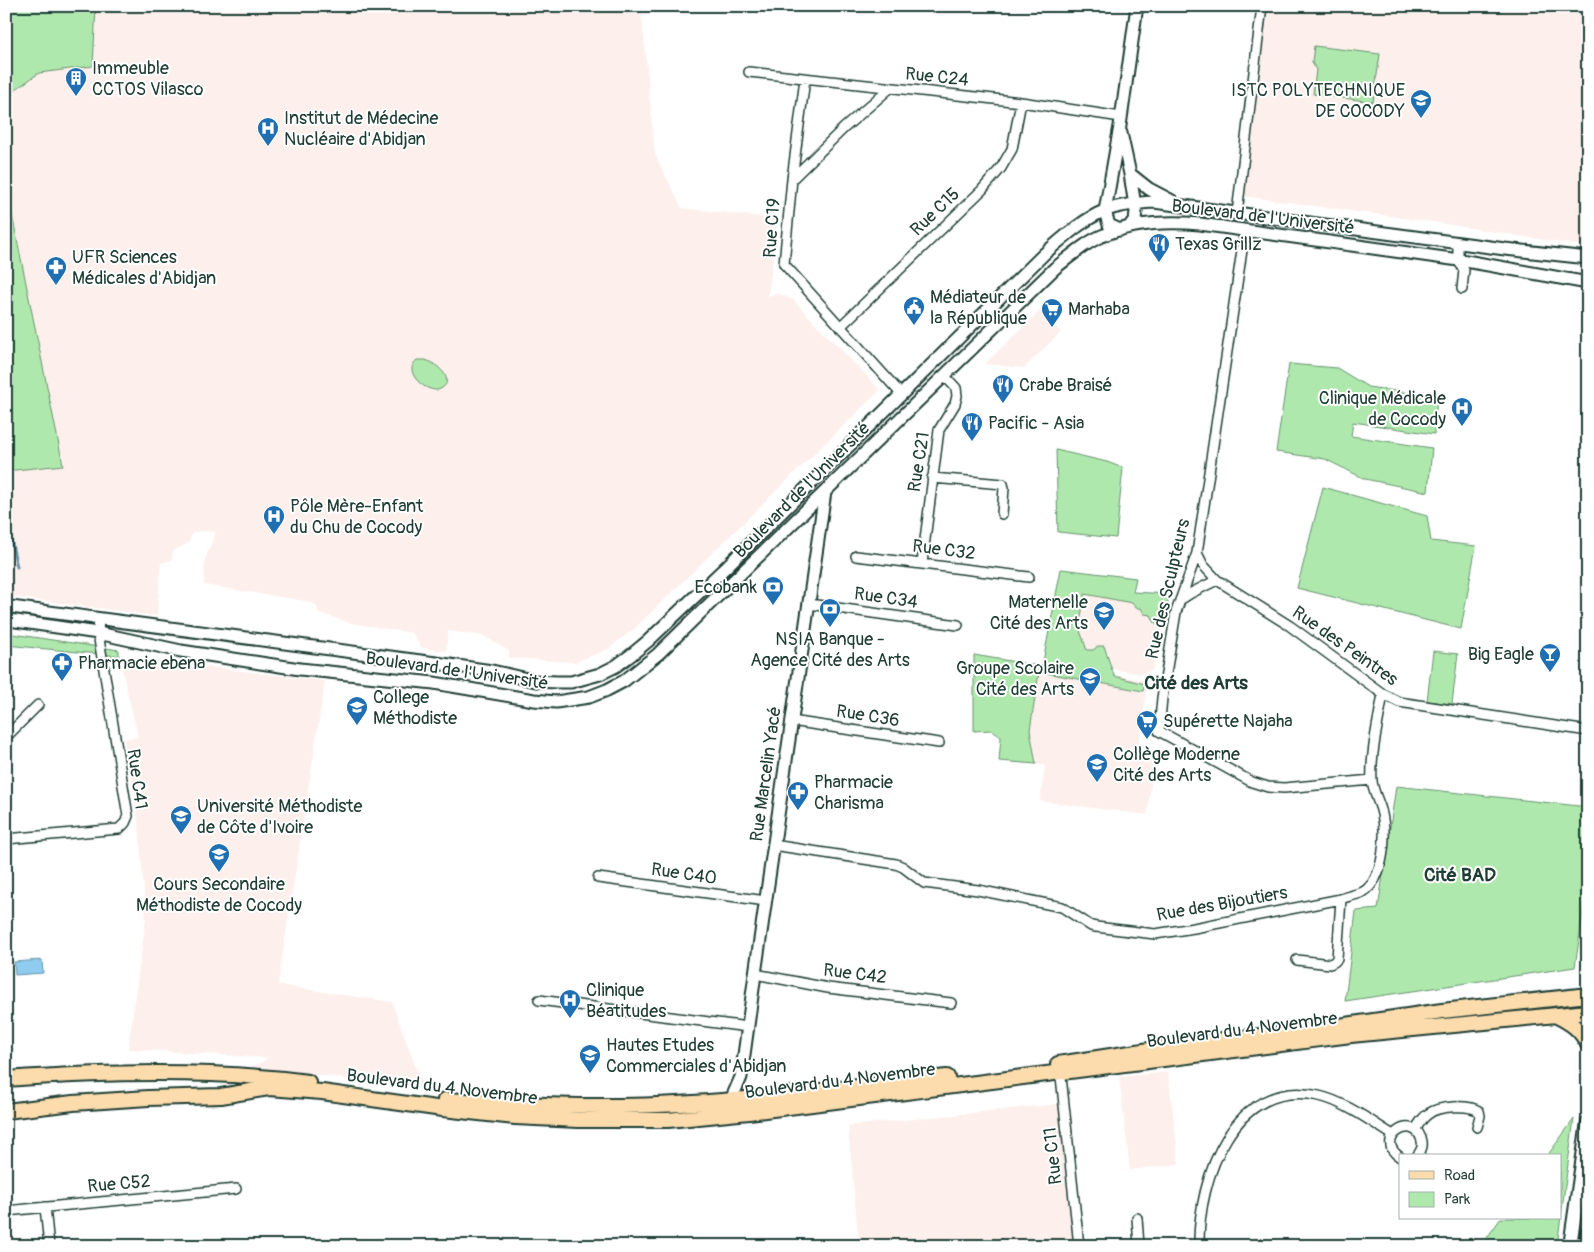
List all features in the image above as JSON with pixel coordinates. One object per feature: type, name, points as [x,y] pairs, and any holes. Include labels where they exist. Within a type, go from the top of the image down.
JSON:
[{"type":"main road","name":"Boulevard du 4 Novembre","points":[[6,1111],[138,1098],[221,1096],[269,1088],[322,1092],[515,1117],[578,1120],[678,1119],[731,1108],[872,1095],[1060,1068],[1196,1043],[1588,995]]},
{"type":"main road","name":"Boulevard du 4 Novembre","points":[[1060,1068],[1210,1054],[1350,1035],[1588,1012]]},
{"type":"main road","points":[[1556,1015],[1580,1030],[1588,1044]]},
{"type":"main road","name":"Boulevard du 4 Novembre","points":[[6,1079],[105,1074],[196,1074],[273,1078],[408,1096],[488,1103],[731,1108]]},
{"type":"main road","points":[[1570,1246],[1588,1122]]},
{"type":"main road","points":[[1586,1246],[1588,1232]]},
{"type":"street","points":[[1121,122],[1136,215],[1124,229],[1109,225],[1105,211],[1121,122],[1137,6]]},
{"type":"street","points":[[1237,213],[1262,6]]},
{"type":"street","name":"Rue C24","points":[[749,72],[1020,102],[1121,122]]},
{"type":"street","name":"Rue C19","points":[[805,79],[792,179],[784,264],[902,394]]},
{"type":"street","points":[[792,179],[844,128],[890,88]]},
{"type":"street","name":"Rue C15","points":[[840,327],[982,190],[1001,168],[1012,149],[1020,102]]},
{"type":"street","points":[[1130,174],[1149,190],[1181,205]]},
{"type":"street","name":"Boulevard de l'Université","points":[[1588,258],[1473,245],[1154,202],[1134,204],[1105,211],[1069,234],[1044,254],[726,568],[648,641],[624,660],[600,674],[572,682],[536,681],[492,671],[436,663],[15,607],[14,620],[98,633],[180,651],[300,669],[434,683],[534,700],[556,702],[589,697],[624,681],[658,654],[1055,268],[1089,242],[1104,235],[1155,223],[1182,222],[1458,260],[1467,266],[1588,283]]},
{"type":"street","name":"Rue des Sculpteurs","points":[[1245,230],[1197,553],[1176,612],[1162,698],[1159,731],[1252,782],[1268,787],[1284,788],[1372,780]]},
{"type":"street","points":[[1458,243],[1458,260]]},
{"type":"street","points":[[1462,289],[1473,245]]},
{"type":"street","name":"Rue C21","points":[[922,563],[939,430],[955,404],[957,396],[956,388],[944,375]]},
{"type":"street","points":[[932,478],[1003,484],[1002,514]]},
{"type":"street","points":[[814,481],[825,492]]},
{"type":"street","name":"Rue Marcelin Yacé","points":[[731,1108],[741,1077],[825,492]]},
{"type":"street","name":"Rue des Peintres","points":[[1197,553],[1202,566],[1217,580],[1290,626],[1383,694],[1399,702],[1588,731]]},
{"type":"street","name":"Rue C32","points":[[856,556],[1029,578]]},
{"type":"street","points":[[1180,600],[1217,580]]},
{"type":"street","name":"Rue C34","points":[[809,604],[958,624]]},
{"type":"street","name":"Rue C41","points":[[6,839],[119,828],[125,823],[128,816],[98,633],[99,618]]},
{"type":"street","points":[[434,683],[436,663]]},
{"type":"street","name":"Rue des Bijoutiers","points":[[774,845],[896,864],[926,884],[978,890],[1062,907],[1091,926],[1155,934],[1341,899],[1363,892],[1375,878],[1379,869],[1384,828],[1372,780],[1376,732],[1383,694]]},
{"type":"street","points":[[6,737],[38,705]]},
{"type":"street","name":"Rue C36","points":[[791,720],[939,744]]},
{"type":"street","name":"Rue C40","points":[[598,878],[766,901]]},
{"type":"street","points":[[1296,960],[1330,964],[1337,958],[1341,899]]},
{"type":"street","name":"Rue C42","points":[[755,974],[821,986],[951,1003]]},
{"type":"street","points":[[539,1000],[748,1027]]},
{"type":"street","name":"Rue C11","points":[[1060,1068],[1079,1246]]},
{"type":"street","name":"Rue Marcelin Yacé","points":[[741,1077],[748,1106]]},
{"type":"street","points":[[1199,1246],[1203,1197],[1221,1148],[1232,1129],[1248,1111],[1267,1100],[1284,1095],[1302,1093],[1320,1096],[1358,1113],[1393,1135]]},
{"type":"street","points":[[1415,1130],[1428,1113],[1450,1107],[1474,1108],[1479,1111],[1480,1116],[1477,1127]]},
{"type":"street","points":[[1399,1156],[1394,1153],[1391,1141],[1393,1135],[1403,1128],[1415,1130],[1420,1134],[1423,1146],[1418,1154]]},
{"type":"street","name":"Rue C52","points":[[6,1211],[236,1189]]},
{"type":"street","points":[[45,1207],[49,1246]]},
{"type":"street","points":[[1137,1218],[1139,1246]]},
{"type":"shaded area","points":[[6,6],[641,6],[655,155],[682,208],[778,219],[768,296],[778,293],[793,300],[880,390],[634,629],[608,649],[575,662],[509,658],[509,651],[484,636],[448,631],[446,651],[422,648],[412,633],[351,623],[319,613],[316,605],[305,601],[204,585],[205,559],[216,532],[201,531],[192,533],[189,543],[173,551],[172,560],[161,563],[157,616],[6,596]]},
{"type":"shaded area","points":[[1269,6],[1588,6],[1588,247],[1439,223],[1243,196]]},
{"type":"shaded area","points":[[1040,311],[1061,332],[1024,368],[985,364]]},
{"type":"shaded area","name":"Maternelle Cité des Arts","points":[[1057,588],[1132,603],[1151,615],[1155,623],[1160,624],[1162,629],[1158,634],[1151,671],[1141,674],[1113,669],[1104,646],[1093,650],[1046,647]]},
{"type":"shaded area","points":[[1046,654],[1089,670],[1148,681],[1138,750],[1155,752],[1147,815],[1040,801],[1045,766],[1036,764],[1030,730],[1040,661]]},
{"type":"shaded area","name":"Cours Secondaire Méthodiste de Cocody","points":[[119,656],[325,681],[278,985],[392,1002],[425,1088],[252,1067],[269,1058],[128,1049],[146,919],[139,827],[124,739],[138,737]]},
{"type":"shaded area","points":[[1168,1072],[1179,1164],[1130,1170],[1119,1077]]},
{"type":"shaded area","points":[[1058,1104],[1073,1246],[859,1246],[848,1126]]},
{"type":"green space","points":[[6,6],[96,6],[93,66],[39,73],[6,96]]},
{"type":"green space","points":[[1314,46],[1380,54],[1373,102],[1313,94],[1316,70],[1312,62]]},
{"type":"green space","points":[[6,185],[63,465],[6,471]]},
{"type":"green space","points":[[417,360],[429,361],[438,367],[447,380],[446,384],[437,390],[425,387],[419,382],[412,371],[413,365]]},
{"type":"green space","points":[[1289,364],[1337,368],[1368,387],[1437,397],[1434,434],[1353,422],[1351,436],[1432,448],[1428,492],[1365,479],[1325,459],[1276,452]]},
{"type":"green space","points":[[1056,450],[1107,462],[1123,468],[1116,538],[1058,532]]},
{"type":"green space","points":[[1323,487],[1427,516],[1431,541],[1476,546],[1461,629],[1297,588]]},
{"type":"green space","points":[[1061,569],[1136,578],[1133,592],[1169,594],[1165,625],[1155,623],[1151,615],[1144,614],[1141,608],[1136,608],[1132,603],[1085,594],[1079,628],[1087,650],[1104,646],[1114,676],[1145,684],[1143,691],[1041,672]]},
{"type":"green space","points":[[6,633],[119,650],[119,656],[6,645]]},
{"type":"green space","points":[[1433,651],[1458,654],[1452,704],[1427,701]]},
{"type":"green space","points":[[974,655],[1040,666],[1030,730],[1036,764],[999,761],[1001,737],[991,730],[974,731]]},
{"type":"green space","name":"Cité BAD","points":[[1396,786],[1588,807],[1588,879],[1575,967],[1345,1001],[1356,911],[1378,909]]},
{"type":"green space","points":[[1574,1119],[1562,1209],[1562,1154],[1548,1154]]},
{"type":"green space","points":[[1500,1220],[1560,1220],[1557,1246],[1481,1246]]},
{"type":"water","points":[[42,960],[43,973],[15,975],[14,962]]},
{"type":"waterway","points":[[6,517],[17,567]]},
{"type":"place","name":"Immeuble CCTOS Vilasco","points":[[76,97]]},
{"type":"place","name":"ISTC POLYTECHNIQUE DE COCODY","points":[[1421,119]]},
{"type":"place","name":"Institut de Médecine Nucléaire d'Abidjan","points":[[268,147]]},
{"type":"place","name":"Texas Grillz","points":[[1159,263]]},
{"type":"place","name":"UFR Sciences Médicales d'Abidjan","points":[[56,286]]},
{"type":"place","name":"Médiateur de la République","points":[[914,326]]},
{"type":"place","name":"Marhaba","points":[[1052,328]]},
{"type":"place","name":"Crabe Braisé","points":[[1003,404]]},
{"type":"place","name":"Clinique Médicale de Cocody","points":[[1462,427]]},
{"type":"place","name":"Pacific - Asia","points":[[972,442]]},
{"type":"place","name":"Pôle Mère-Enfant du Chu de Cocody","points":[[274,535]]},
{"type":"place","name":"Ecobank","points":[[773,606]]},
{"type":"place","name":"NSIA Banque - Agence Cité des Arts","points":[[830,628]]},
{"type":"place","name":"Maternelle Cité des Arts","points":[[1104,631]]},
{"type":"place","name":"Big Eagle","points":[[1550,673]]},
{"type":"place","name":"Pharmacie ebena","points":[[62,682]]},
{"type":"place","name":"Groupe Scolaire Cité des Arts","points":[[1090,697]]},
{"type":"place","name":"College Méthodiste","points":[[357,726]]},
{"type":"place","name":"Supérette Najaha","points":[[1147,740]]},
{"type":"place","name":"Collège Moderne Cité des Arts","points":[[1097,783]]},
{"type":"place","name":"Pharmacie Charisma","points":[[798,811]]},
{"type":"place","name":"Université Méthodiste de Côte d'Ivoire","points":[[181,835]]},
{"type":"place","name":"Cours Secondaire Méthodiste de Cocody","points":[[219,873]]},
{"type":"place","name":"Clinique Béatitudes","points":[[570,1019]]},
{"type":"place","name":"Hautes Etudes Commerciales d'Abidjan","points":[[590,1074]]},
{"type":"district","name":"Cité des Arts","points":[[1196,683]]},
{"type":"district","name":"Cité BAD","points":[[1460,875]]}]
